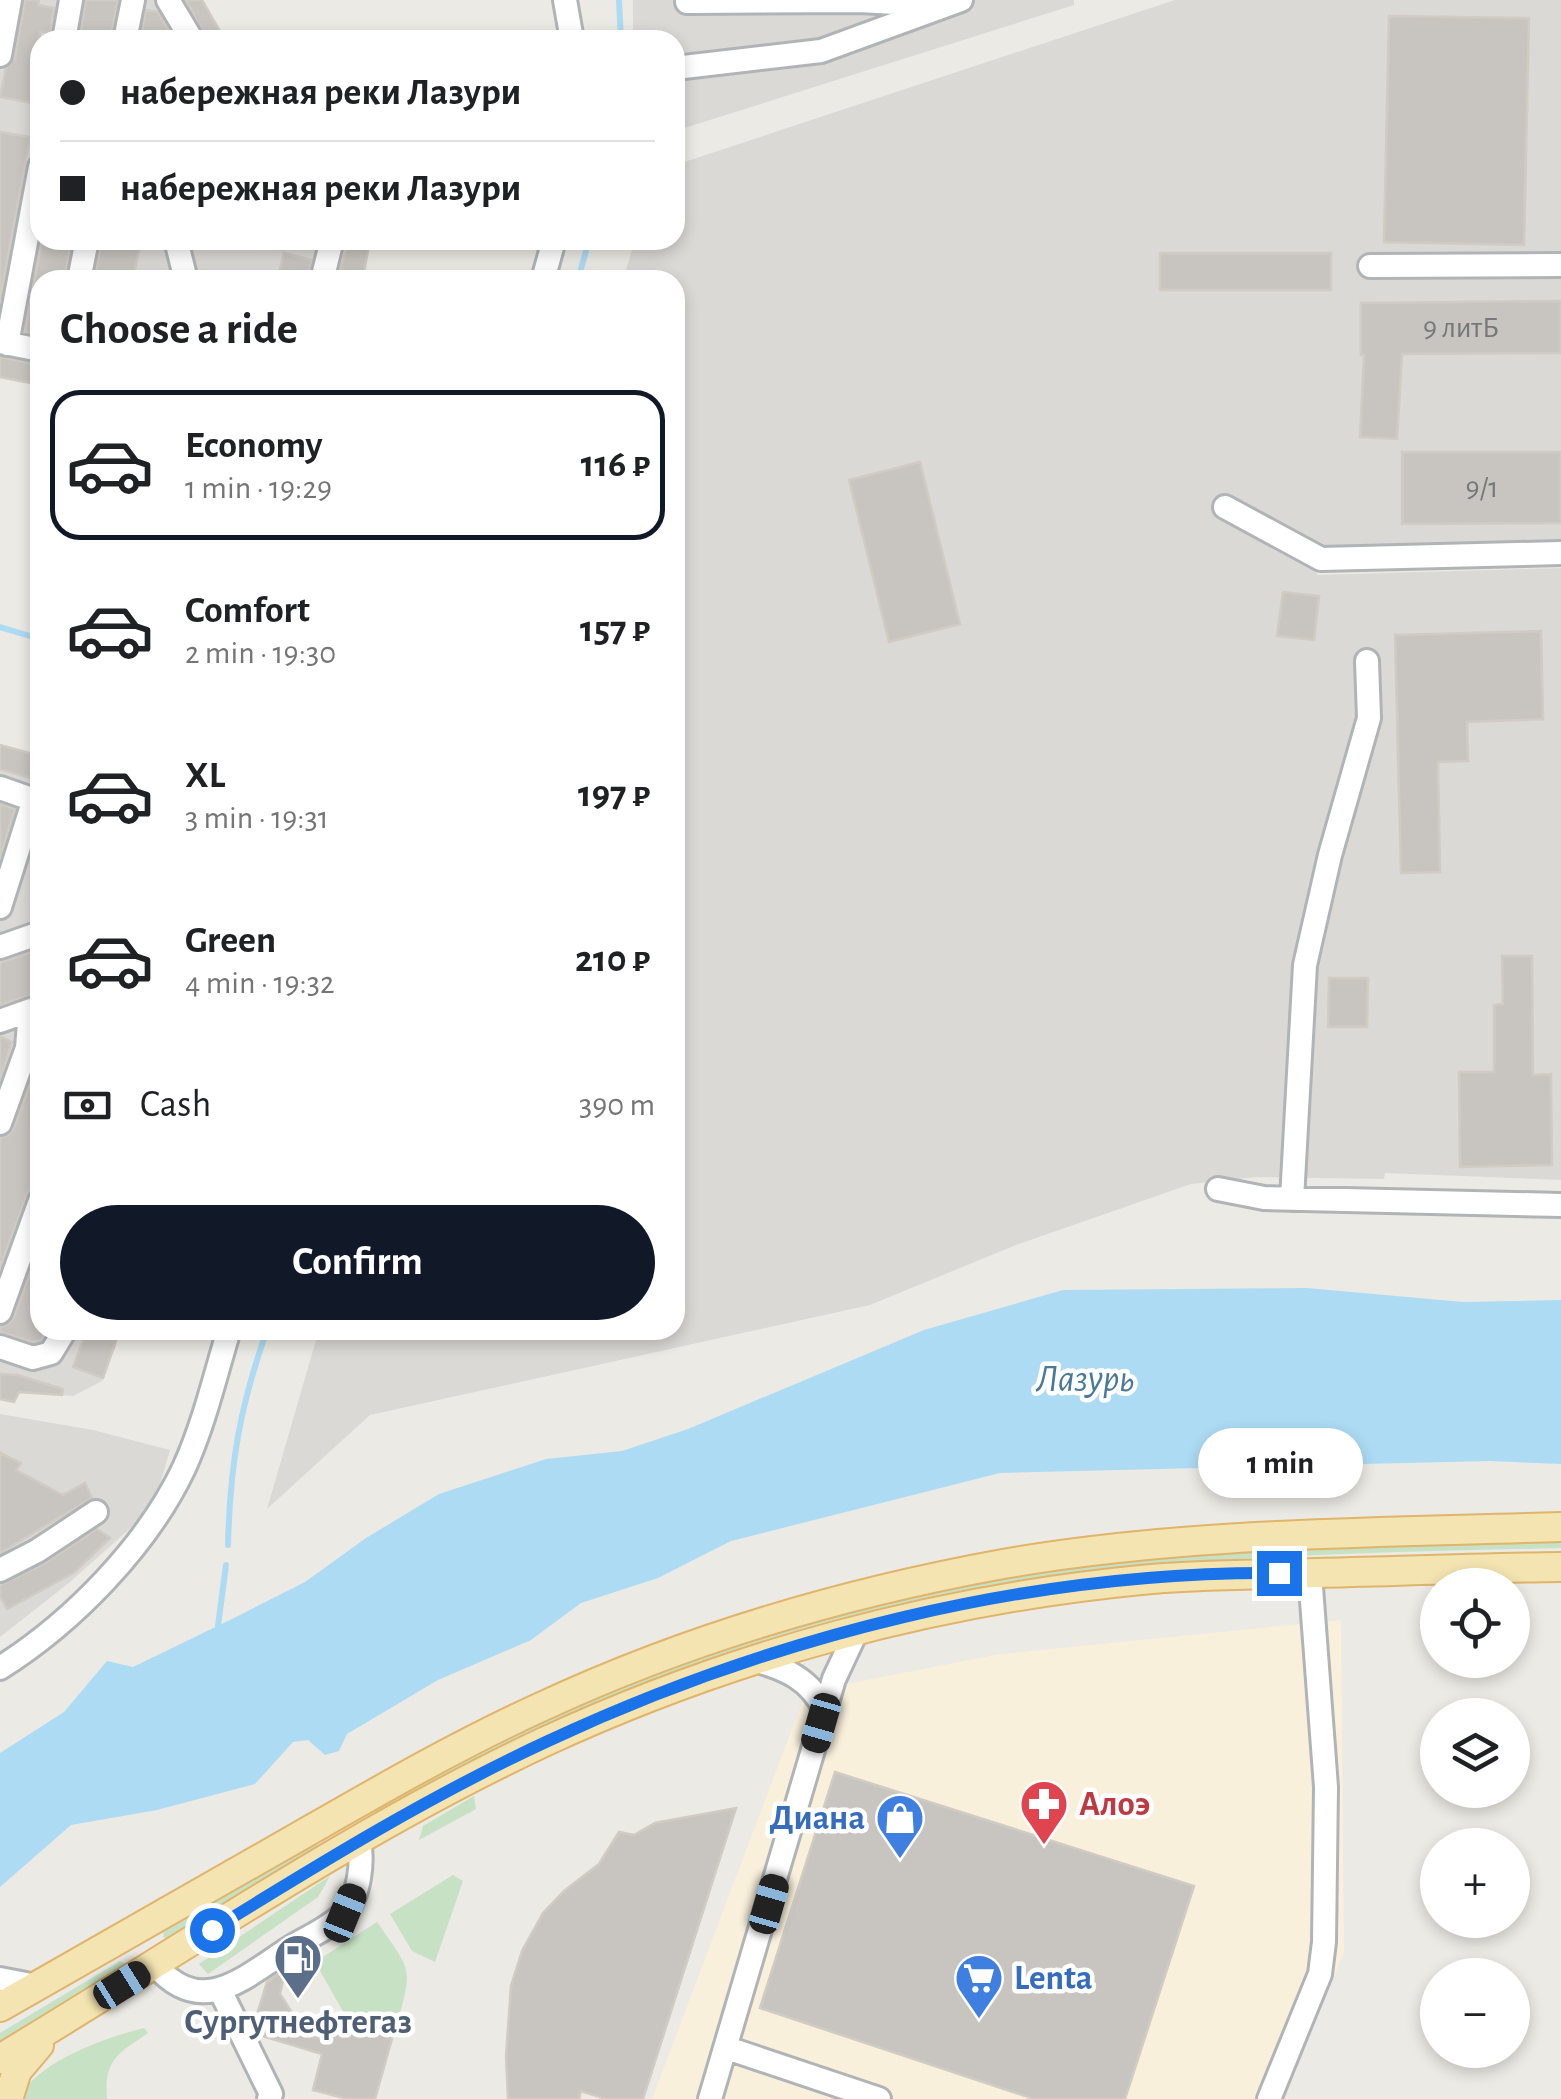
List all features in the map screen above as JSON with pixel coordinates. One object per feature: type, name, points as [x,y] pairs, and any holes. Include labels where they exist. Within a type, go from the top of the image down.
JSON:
[{"type":"main road","points":[[0,2007],[482,1735],[640,1665],[770,1620],[904,1584],[1022,1561],[1159,1544],[1561,1527]]},
{"type":"main road","points":[[0,2059],[368,1835],[560,1735],[754,1660],[857,1630],[962,1606],[1087,1586],[1176,1577],[1561,1566]]},
{"type":"main road","points":[[360,1801],[356,1808],[358,1821],[368,1835]]},
{"type":"main road","points":[[310,1830],[326,1837],[328,1858]]},
{"type":"main road","points":[[135,1930],[155,1965]]},
{"type":"main road","points":[[8,2099],[17,2071],[57,2025]]},
{"type":"street","points":[[0,55],[10,0]]},
{"type":"street","points":[[66,30],[71,0]]},
{"type":"street","points":[[126,30],[134,0]]},
{"type":"street","points":[[168,0],[186,30]]},
{"type":"street","points":[[565,0],[570,30]]},
{"type":"street","points":[[687,2],[954,3]]},
{"type":"street","points":[[685,67],[821,51],[954,3]]},
{"type":"street","points":[[30,216],[4,343],[30,348]]},
{"type":"street","points":[[1370,266],[1561,264]]},
{"type":"street","points":[[1225,507],[1321,559],[1561,553]]},
{"type":"street","points":[[1292,1199],[1305,965],[1368,718],[1368,661]]},
{"type":"street","points":[[0,788],[30,799]]},
{"type":"street","points":[[0,907],[30,821]]},
{"type":"street","points":[[0,948],[30,937]]},
{"type":"street","points":[[0,1021],[30,1011]]},
{"type":"street","points":[[0,1123],[30,1037]]},
{"type":"street","points":[[1218,1188],[1264,1198],[1561,1205]]},
{"type":"street","points":[[0,1312],[30,1229]]},
{"type":"street","points":[[0,1347],[33,1358],[51,1353],[59,1340]]},
{"type":"street","points":[[0,1668],[101,1587],[164,1506],[195,1442],[226,1340]]},
{"type":"street","points":[[0,1570],[96,1512]]},
{"type":"street","points":[[1269,2099],[1320,1974],[1324,1942],[1326,1786],[1310,1574]]},
{"type":"street","points":[[710,2099],[834,1679],[857,1630]]},
{"type":"street","points":[[754,1660],[792,1673],[815,1694],[823,1717]]},
{"type":"street","points":[[155,1965],[168,1980],[188,1991],[221,1992],[345,1913],[364,1867],[368,1835]]},
{"type":"street","points":[[0,1979],[36,1986]]},
{"type":"street","points":[[221,1992],[271,2094],[268,2099]]},
{"type":"street","points":[[727,2048],[879,2099]]},
{"type":"shaded area","points":[[0,0],[202,0],[220,30],[30,30],[30,250],[368,250],[365,270],[30,270],[30,383],[0,377]]},
{"type":"shaded area","points":[[633,0],[1074,0],[1074,5],[685,128],[685,30],[633,30]]},
{"type":"shaded area","points":[[1175,0],[1561,0],[1561,543],[1316,548],[1317,575],[1561,568],[1561,1180],[1385,1173],[1384,1179],[1257,1177],[1191,1184],[1016,1245],[870,1305],[370,1415],[267,1509],[316,1340],[685,1340],[685,270],[626,270],[632,250],[685,250],[685,162]]},
{"type":"shaded area","points":[[0,746],[30,754],[30,1340],[116,1340],[102,1381],[73,1396],[19,1393],[14,1402],[0,1399]]},
{"type":"shaded area","points":[[0,1414],[93,1430],[170,1450],[153,1508],[70,1582],[0,1637]]},
{"type":"shaded area","points":[[1341,1620],[1344,1952],[1284,2099],[652,2099],[806,1692],[1000,1654]]},
{"type":"green space","points":[[1561,1539],[1561,1548],[1322,1555],[1143,1566],[989,1585],[890,1606],[793,1631],[659,1677],[538,1732],[381,1816],[374,1812],[377,1806],[501,1739],[623,1684],[807,1618],[913,1592],[1019,1574],[1235,1552]]},
{"type":"green space","points":[[474,1796],[476,1809],[419,1840],[423,1826]]},
{"type":"green space","points":[[313,1843],[317,1845],[316,1851],[169,1939],[163,1937],[164,1932]]},
{"type":"green space","points":[[453,1875],[463,1881],[435,1962],[412,1951],[390,1914]]},
{"type":"green space","points":[[330,1876],[318,1897],[208,1974],[199,1964]]},
{"type":"green space","points":[[377,1922],[398,1952],[406,1972],[396,2029],[345,2015],[315,1962]]},
{"type":"green space","points":[[120,1961],[125,1964],[124,1969],[0,2043],[0,2033]]},
{"type":"green space","points":[[144,2028],[148,2033],[121,2053],[110,2067],[107,2099],[19,2099],[28,2085],[56,2062]]},
{"type":"water","name":"Лазурь","points":[[1307,1288],[1463,1302],[1561,1300],[1561,1464],[1489,1461],[1000,1473],[731,1541],[658,1578],[581,1603],[531,1640],[438,1680],[347,1734],[339,1751],[325,1755],[308,1740],[293,1742],[255,1784],[157,1810],[71,1825],[0,1887],[0,1753],[64,1712],[107,1661],[133,1667],[234,1618],[305,1582],[366,1538],[439,1494],[546,1459],[622,1451],[688,1429],[924,1330],[1063,1290]]},
{"type":"building","points":[[25,0],[39,0],[38,5],[54,8],[50,30],[30,30],[30,103],[0,97],[6,68],[15,58]]},
{"type":"building","points":[[86,0],[118,0],[112,30],[81,30]]},
{"type":"building","points":[[186,0],[202,0],[219,30],[202,30]]},
{"type":"building","points":[[146,10],[158,12],[168,30],[142,30]]},
{"type":"building","points":[[1389,16],[1529,18],[1524,245],[1384,242]]},
{"type":"building","points":[[0,132],[30,137],[0,300]]},
{"type":"building","points":[[40,250],[70,250],[66,270],[36,270]]},
{"type":"building","points":[[100,250],[139,250],[135,270],[96,270]]},
{"type":"building","points":[[346,250],[368,250],[364,270],[340,270]]},
{"type":"building","points":[[284,253],[312,260],[310,270],[280,270]]},
{"type":"building","points":[[1160,253],[1331,253],[1331,290],[1160,290]]},
{"type":"building","points":[[1561,301],[1561,353],[1402,354],[1397,439],[1360,437],[1364,355],[1361,303]]},
{"type":"building","points":[[30,305],[30,333],[25,332]]},
{"type":"building","points":[[0,357],[30,363],[30,383],[0,377]]},
{"type":"building","points":[[1402,452],[1561,452],[1561,523],[1402,524]]},
{"type":"building","points":[[920,462],[960,624],[889,642],[849,480]]},
{"type":"building","points":[[1283,592],[1319,596],[1314,640],[1277,636]]},
{"type":"building","points":[[1541,631],[1543,719],[1467,722],[1468,761],[1438,762],[1440,872],[1401,873],[1395,635]]},
{"type":"building","points":[[0,745],[30,753],[30,778],[0,769]]},
{"type":"building","points":[[0,804],[15,809],[0,857]]},
{"type":"building","points":[[30,952],[30,995],[0,1005],[0,963]]},
{"type":"building","points":[[1502,956],[1532,956],[1533,1075],[1551,1074],[1552,1165],[1460,1167],[1459,1072],[1494,1072],[1494,1005],[1503,1004]]},
{"type":"building","points":[[1329,978],[1368,978],[1367,1027],[1328,1027]]},
{"type":"building","points":[[0,1036],[12,1042],[0,1079]]},
{"type":"building","points":[[30,1084],[30,1190],[0,1268],[0,1138],[14,1128]]},
{"type":"building","points":[[30,1273],[30,1340],[41,1340],[33,1342],[0,1332],[0,1327],[14,1317]]},
{"type":"building","points":[[83,1340],[116,1340],[103,1378],[73,1367]]},
{"type":"building","points":[[0,1374],[63,1389],[62,1395],[19,1392],[14,1402],[0,1399]]},
{"type":"building","points":[[0,1453],[21,1463],[16,1470],[63,1495],[85,1483],[92,1498],[0,1553]]},
{"type":"building","points":[[97,1529],[110,1538],[75,1572],[7,1609],[0,1596],[0,1585],[44,1564]]},
{"type":"building","points":[[835,1772],[1194,1886],[1125,2099],[1034,2099],[760,2008]]},
{"type":"building","points":[[736,1808],[643,2099],[606,2099],[581,2091],[579,2099],[508,2099],[506,2056],[511,1986],[522,1951],[543,1913],[599,1864],[619,1832],[634,1835],[655,1823]]},
{"type":"building","points":[[286,1968],[280,1994],[307,2036],[331,2040],[337,2019],[393,2035],[375,2099],[348,2099],[313,2090],[322,2054],[259,2035],[254,2024],[267,1982]]},
{"type":"waterway","points":[[619,0],[620,30]]},
{"type":"waterway","points":[[581,270],[586,250]]},
{"type":"waterway","points":[[0,627],[30,636]]},
{"type":"waterway","points":[[228,1545],[238,1436],[264,1340]]},
{"type":"waterway","points":[[223,1631],[218,1626],[226,1565]]},
{"type":"place","name":"Алоэ","points":[[1044,1846]]},
{"type":"place","name":"Диана","points":[[900,1860]]},
{"type":"place","name":"Сургутнефтегаз","points":[[298,2000]]},
{"type":"place","name":"Lenta","points":[[979,2020]]},
{"type":"route","points":[[212,1930],[460,1784],[574,1728],[754,1660],[892,1622],[1033,1594],[1176,1577],[1279,1573]]}]
